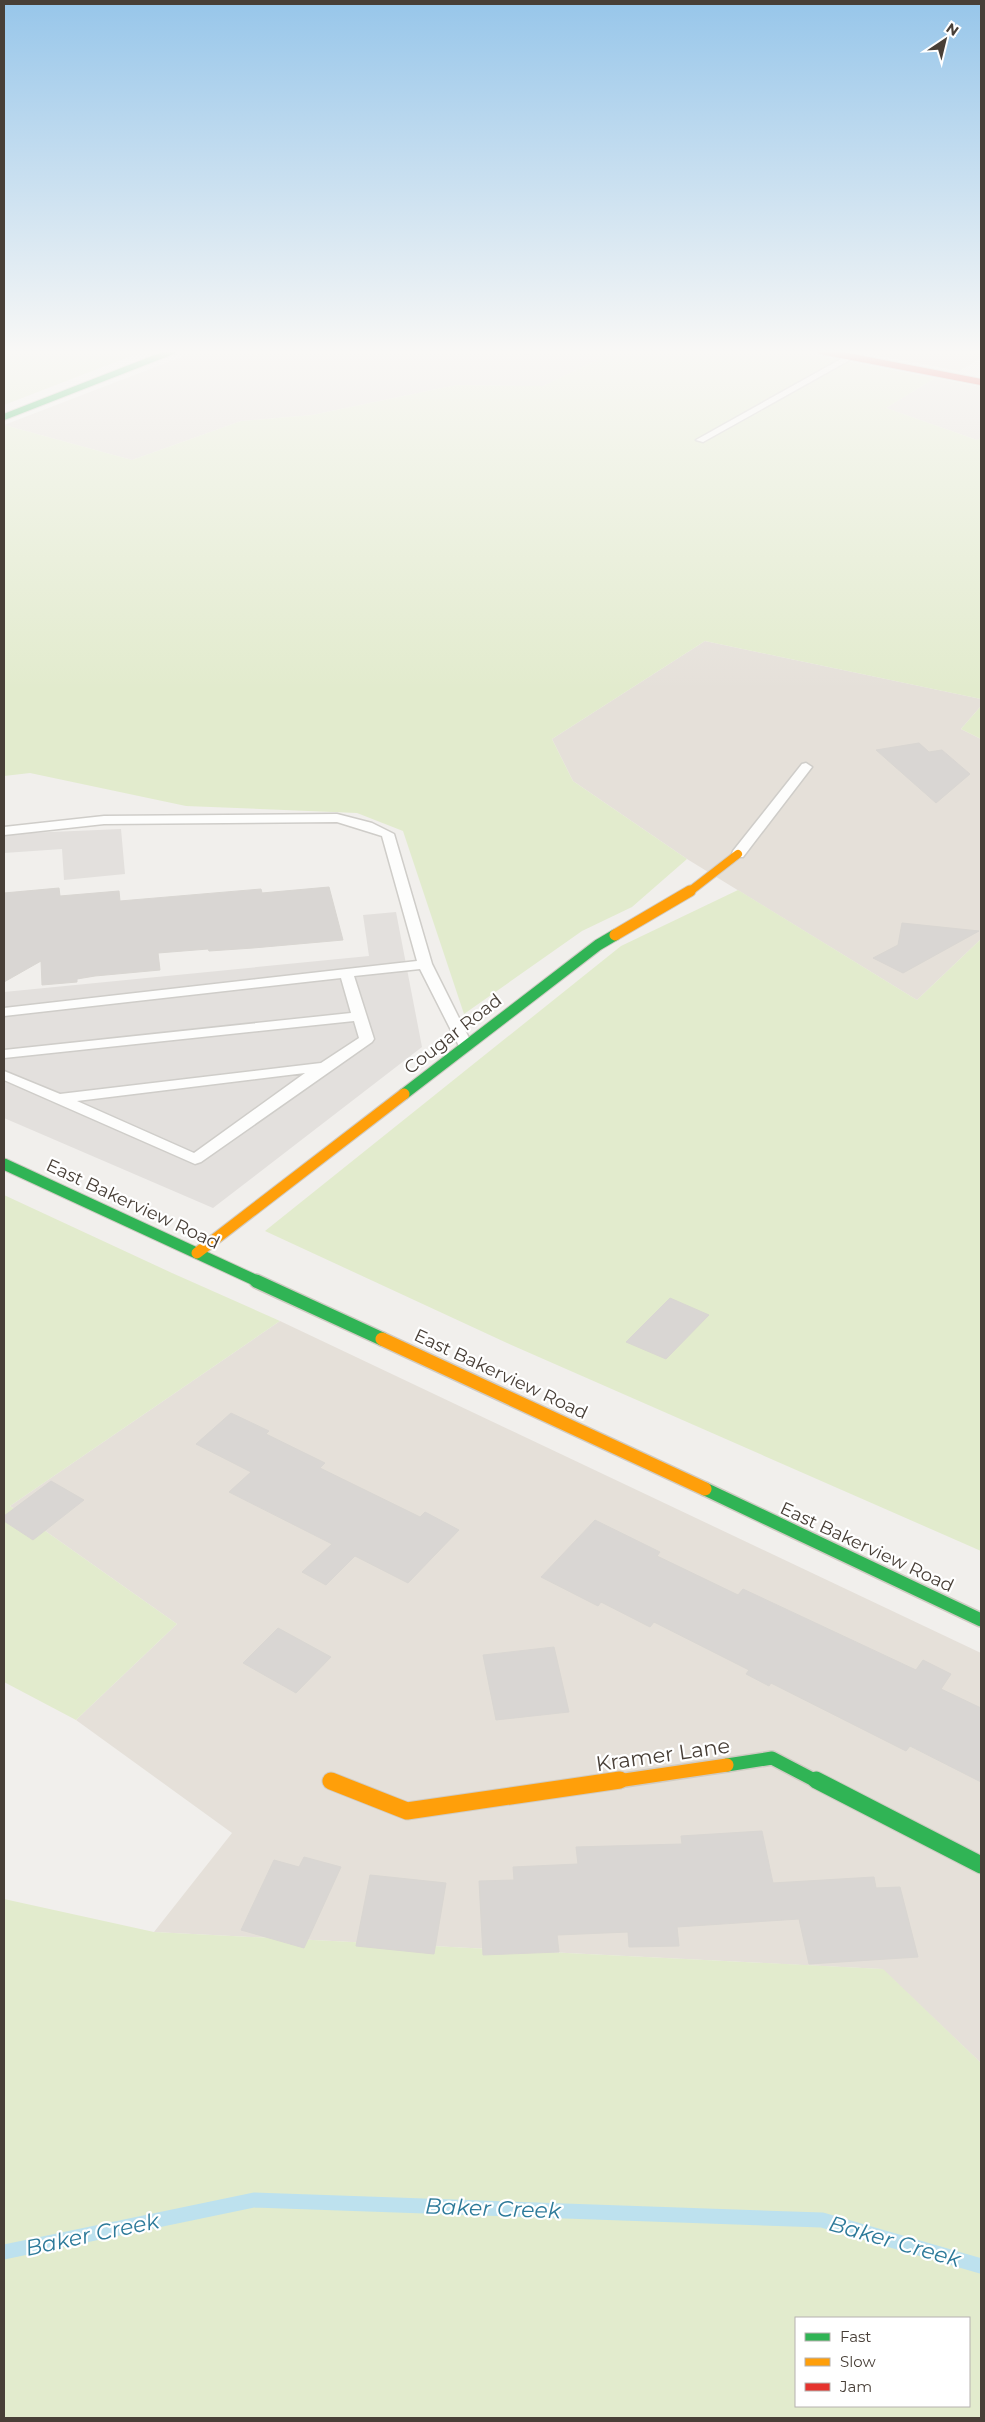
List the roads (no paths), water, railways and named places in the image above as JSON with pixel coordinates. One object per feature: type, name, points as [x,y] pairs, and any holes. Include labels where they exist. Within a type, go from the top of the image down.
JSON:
[{"type":"street","name":"Cougar Road","points":[[197,1253],[598,945],[683,897],[738,854]]},
{"type":"street","name":"East Bakerview Road","points":[[4,1164],[595,1437],[981,1620]]},
{"type":"street","name":"Kramer Lane","points":[[331,1781],[407,1811],[772,1758],[981,1865]]},
{"type":"lane","points":[[738,854],[806,767]]},
{"type":"lane","points":[[4,831],[104,820],[337,818],[368,826],[388,834],[425,964],[466,1046]]},
{"type":"lane","points":[[4,1012],[425,964]]},
{"type":"lane","points":[[4,1075],[195,1159],[324,1067],[367,1039],[346,973]]},
{"type":"lane","points":[[4,1054],[360,1016]]},
{"type":"lane","points":[[58,1099],[324,1067]]},
{"type":"waterway","name":"Baker Creek","points":[[4,2252],[254,2200],[822,2220],[981,2266]]}]
